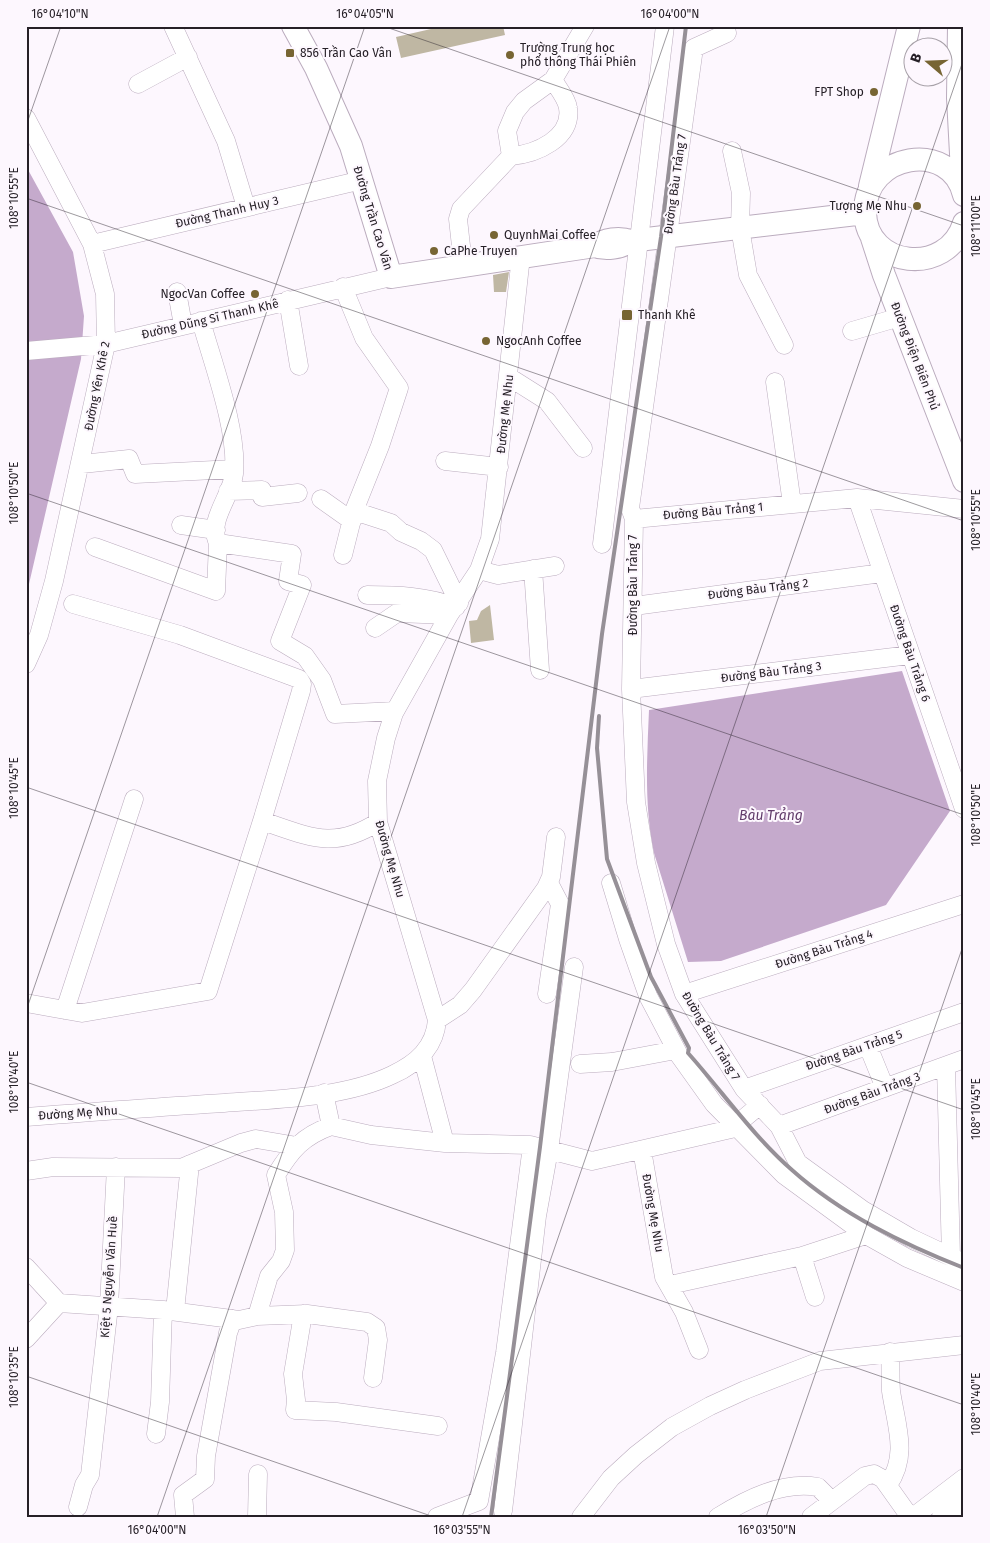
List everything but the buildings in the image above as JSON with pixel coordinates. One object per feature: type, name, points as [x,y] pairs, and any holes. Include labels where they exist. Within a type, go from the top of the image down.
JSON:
[{"type":"main road","name":"Đường Trần Cao Vân","points":[[293,26],[316,68],[351,146],[391,277],[463,264],[595,246],[602,249],[625,245],[634,240]]},
{"type":"main road","points":[[867,214],[909,26]]},
{"type":"main road","points":[[958,26],[958,98],[962,139],[963,193]]},
{"type":"main road","points":[[963,193],[955,177],[943,167],[928,160],[912,159],[897,162],[883,171],[873,183],[867,214],[878,244],[891,254],[906,259],[923,260],[938,255],[951,245],[961,232],[964,223]]},
{"type":"main road","points":[[634,240],[867,214]]},
{"type":"main road","name":"Đường Điện Biên Phủ","points":[[867,214],[900,317],[964,481]]},
{"type":"main road","points":[[943,1517],[964,1501]]},
{"type":"street","points":[[173,26],[226,140],[246,207]]},
{"type":"street","points":[[511,156],[507,131],[508,124],[524,101],[553,80],[585,26]]},
{"type":"street","points":[[602,544],[634,240],[666,26]]},
{"type":"street","name":"Đường Bàu Trảng 7","points":[[727,33],[694,48],[630,508],[634,519],[632,689],[636,802],[646,863],[666,944],[684,994],[744,1089],[779,1126],[798,1163],[863,1210],[931,1248],[957,1260]]},
{"type":"street","points":[[138,84],[188,57]]},
{"type":"street","points":[[463,264],[458,229],[461,209],[511,156],[531,153],[558,137],[566,126],[568,106],[553,80]]},
{"type":"street","name":"Đường Yên Khê 2","points":[[26,118],[92,244],[104,294],[106,344],[82,464],[54,581],[39,634],[26,664]]},
{"type":"street","points":[[732,151],[741,193],[740,228],[748,275],[784,345]]},
{"type":"street","name":"Đường Thanh Huy 3","points":[[92,244],[362,180]]},
{"type":"street","name":"Đường Mẹ Nhu","points":[[26,1117],[324,1093],[383,1079],[405,1068],[422,1056],[435,1037],[437,1020],[378,822],[378,781],[386,738],[395,711],[479,570],[490,539],[521,256]]},
{"type":"street","name":"Đường Dũng Sĩ Thanh Khê","points":[[26,351],[106,344],[391,277]]},
{"type":"street","points":[[343,287],[364,338],[399,388],[380,446],[353,516],[343,555]]},
{"type":"street","points":[[177,292],[182,325]]},
{"type":"street","points":[[288,300],[299,366]]},
{"type":"street","points":[[852,331],[900,317]]},
{"type":"street","points":[[95,547],[216,591],[217,536],[234,469],[234,441],[201,321]]},
{"type":"street","points":[[508,377],[547,400],[583,448]]},
{"type":"street","points":[[775,382],[792,504]]},
{"type":"street","points":[[82,464],[129,459],[135,474],[234,469]]},
{"type":"street","points":[[446,460],[499,467]]},
{"type":"street","points":[[228,491],[262,490],[262,497],[298,493]]},
{"type":"street","name":"Đường Bàu Trảng 1","points":[[634,519],[857,498],[964,509]]},
{"type":"street","name":"Đường Bàu Trảng 6","points":[[857,498],[963,807]]},
{"type":"street","points":[[321,499],[353,516],[391,523],[401,532],[421,541],[434,550],[455,608]]},
{"type":"street","points":[[181,525],[217,536],[292,554],[288,581],[302,585],[280,641],[304,656],[322,680],[335,714],[395,711]]},
{"type":"street","points":[[479,570],[498,575],[555,566]]},
{"type":"street","points":[[533,569],[540,670]]},
{"type":"street","name":"Đường Bàu Trảng 2","points":[[634,606],[882,573]]},
{"type":"street","points":[[368,595],[404,595],[436,600],[455,608]]},
{"type":"street","points":[[26,1003],[82,1013],[208,991],[262,821],[302,684],[299,679],[180,634],[73,604]]},
{"type":"street","points":[[375,628],[397,612],[455,608]]},
{"type":"street","name":"Đường Bàu Trảng 3","points":[[632,689],[910,655]]},
{"type":"street","points":[[65,1010],[134,798]]},
{"type":"street","points":[[262,821],[318,839],[340,838],[361,833],[378,822]]},
{"type":"street","points":[[437,1020],[460,1005],[473,990],[549,883],[556,837]]},
{"type":"street","points":[[548,994],[560,904],[549,883]]},
{"type":"street","points":[[611,883],[648,996],[676,1050],[714,1104],[733,1127],[784,1175],[866,1235],[906,1258],[964,1282]]},
{"type":"street","name":"Đường Bàu Trảng 4","points":[[684,994],[964,904]]},
{"type":"street","points":[[437,1517],[479,1501],[574,968]]},
{"type":"street","name":"Đường Bàu Trảng 5","points":[[744,1089],[964,1012]]},
{"type":"street","points":[[868,1046],[885,1088]]},
{"type":"street","points":[[580,1064],[612,1062],[676,1050]]},
{"type":"street","points":[[422,1056],[445,1143]]},
{"type":"street","name":"Đường Bàu Trảng 3","points":[[779,1126],[964,1059]]},
{"type":"street","points":[[946,1066],[957,1260]]},
{"type":"street","points":[[324,1093],[331,1126]]},
{"type":"street","points":[[257,1316],[269,1276],[281,1261],[285,1250],[284,1212],[276,1175],[297,1146],[313,1133],[331,1126],[371,1135],[445,1143],[541,1148],[592,1161],[733,1127],[760,1106]]},
{"type":"street","points":[[26,1171],[53,1167],[181,1168],[241,1142],[256,1139],[297,1146]]},
{"type":"street","points":[[504,1511],[536,1226],[541,1148]]},
{"type":"street","name":"Đường Mẹ Nhu","points":[[642,1150],[667,1281],[684,1312],[699,1350]]},
{"type":"street","points":[[156,1434],[169,1311],[190,1164]]},
{"type":"street","name":"Kiệt 5 Nguyễn Văn Huề","points":[[78,1507],[84,1485],[90,1475],[109,1306],[116,1167]]},
{"type":"street","points":[[667,1281],[802,1256],[866,1235]]},
{"type":"street","points":[[802,1256],[815,1297]]},
{"type":"street","points":[[26,1267],[58,1303],[169,1311],[243,1320],[257,1316],[303,1314],[367,1322],[376,1328],[378,1340],[372,1378]]},
{"type":"street","points":[[26,1339],[58,1303]]},
{"type":"street","points":[[303,1314],[293,1374],[296,1400],[295,1410],[336,1412],[438,1426]]},
{"type":"street","points":[[185,1517],[183,1495],[205,1479],[206,1456],[228,1333],[233,1319]]},
{"type":"street","points":[[581,1517],[611,1478],[636,1455],[672,1427],[710,1406],[807,1365],[890,1352],[964,1345]]},
{"type":"street","points":[[888,1485],[899,1466],[900,1442],[891,1390],[890,1352]]},
{"type":"street","points":[[257,1517],[258,1474]]},
{"type":"street","points":[[811,1517],[869,1474],[879,1475],[911,1517],[964,1478]]},
{"type":"street","points":[[718,1517],[760,1494],[787,1489],[818,1487],[832,1501]]},
{"type":"water","points":[[26,166],[73,252],[84,316],[81,359],[26,597]]},
{"type":"water","name":"Bàu Trảng","points":[[902,671],[950,811],[886,905],[721,961],[688,962],[654,853],[651,835],[647,782],[649,710]]},
{"type":"railway","points":[[491,1517],[540,1147],[602,634],[661,237],[686,26]]},
{"type":"railway","points":[[599,716],[597,748],[607,859],[651,977],[689,1048],[688,1053],[764,1143],[811,1186],[852,1214],[896,1238],[964,1268]]},
{"type":"place","name":"856 Trần Cao Vân","points":[[290,53]]},
{"type":"place","name":"Trường Trung học phổ thông Thái Phiên","points":[[510,55]]},
{"type":"place","name":"FPT Shop","points":[[874,92]]},
{"type":"place","name":"Tượng Mẹ Nhu","points":[[917,206]]},
{"type":"place","name":"QuynhMai Coffee","points":[[494,235]]},
{"type":"place","name":"CaPhe Truyen","points":[[434,251]]},
{"type":"place","name":"NgocVan Coffee","points":[[255,294]]},
{"type":"place","name":"Thanh Khê","points":[[627,315]]},
{"type":"place","name":"NgocAnh Coffee","points":[[486,341]]}]
